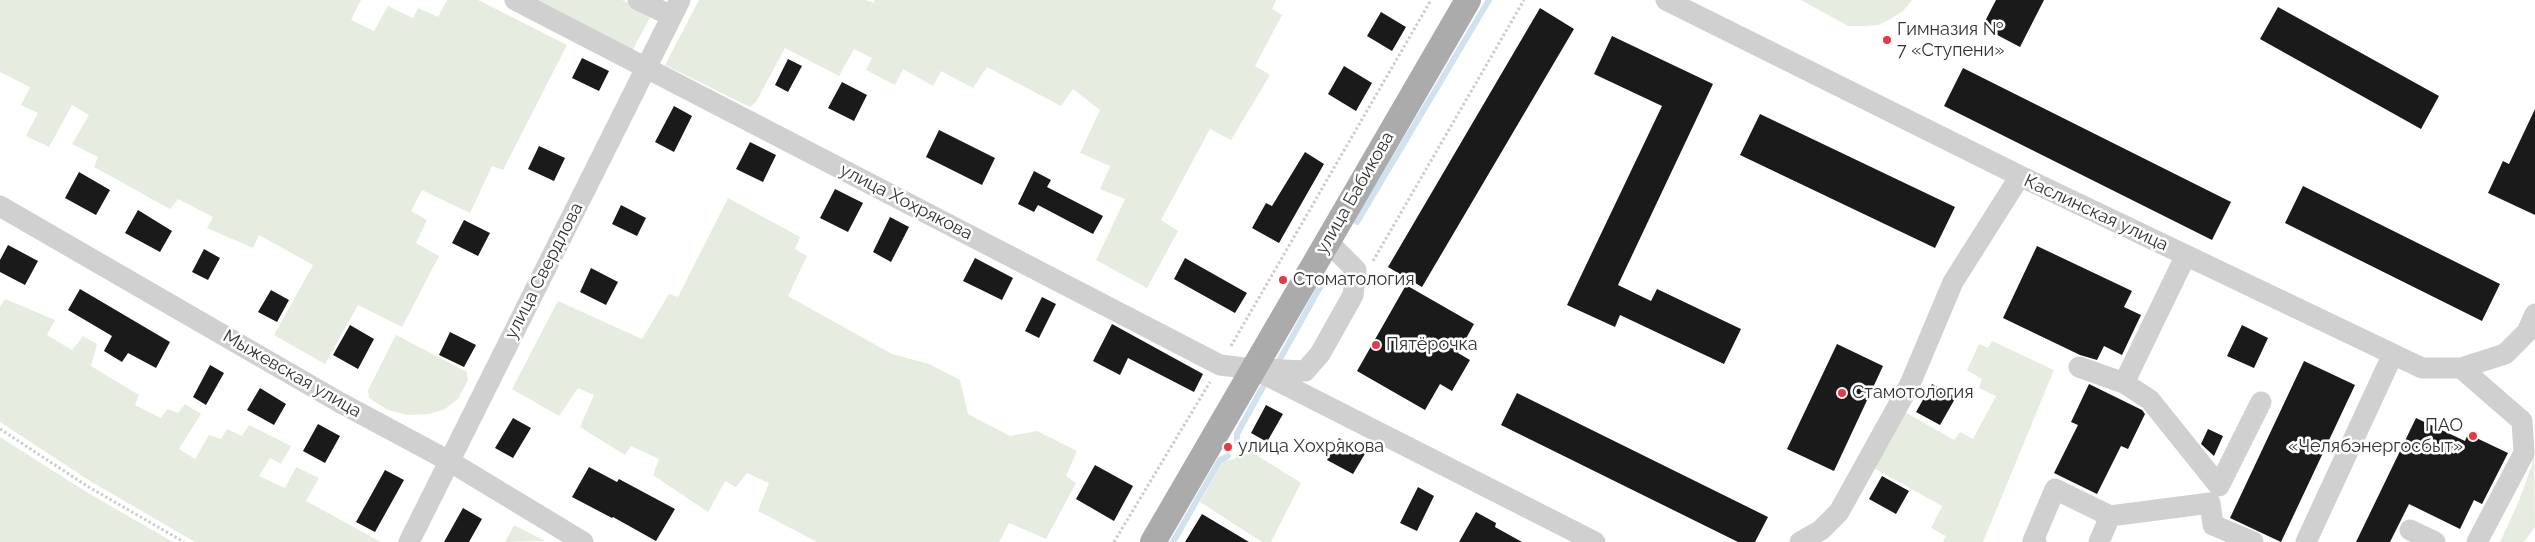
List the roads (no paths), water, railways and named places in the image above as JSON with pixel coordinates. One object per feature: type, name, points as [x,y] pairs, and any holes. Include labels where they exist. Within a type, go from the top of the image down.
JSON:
[{"type":"main road","name":"улица Бабикова","points":[[1153,542],[1468,0]]},
{"type":"street","name":"улица Хохрякова","points":[[515,0],[1220,365],[1254,369],[1596,542]]},
{"type":"street","points":[[638,0],[676,8]]},
{"type":"street","name":"Каслинская улица","points":[[1666,0],[2020,176],[2422,368],[2461,368],[2505,354],[2527,332],[2535,314]]},
{"type":"street","name":"улица Свердлова","points":[[409,542],[676,8]]},
{"type":"street","points":[[1800,542],[1821,530],[1839,512],[1910,384],[1953,282],[2020,176]]},
{"type":"street","name":"Мыжевская улица","points":[[0,206],[339,402],[449,461],[583,542]]},
{"type":"street","points":[[1254,369],[1305,371],[1320,354],[1353,295],[1356,270],[1327,241]]},
{"type":"street","points":[[2124,383],[2186,255]]},
{"type":"street","points":[[2306,542],[2393,354]]},
{"type":"street","points":[[2079,367],[2124,383],[2150,400],[2215,495]]},
{"type":"street","points":[[2461,368],[2522,421],[2524,452],[2477,542]]},
{"type":"street","points":[[2253,542],[2213,525],[2215,495],[2261,402]]},
{"type":"street","points":[[2036,542],[2034,541],[2055,490],[2110,516],[2215,495]]},
{"type":"street","points":[[2099,542],[2110,516]]},
{"type":"street","points":[[2410,530],[2435,542]]},
{"type":"waterway","points":[[1357,222],[1489,0]]},
{"type":"waterway","points":[[1276,366],[1324,280]]},
{"type":"waterway","points":[[1237,441],[1237,434],[1264,385]]},
{"type":"waterway","points":[[1173,542],[1220,460],[1228,456]]},
{"type":"place","name":"Гимназия № 7 «Ступени»","points":[[1887,40]]},
{"type":"place","name":"Стоматология","points":[[1283,280]]},
{"type":"place","name":"Пятёрочка","points":[[1376,345]]},
{"type":"place","name":"Стамотология","points":[[1842,393]]},
{"type":"place","name":"ПАО «Челябэнергосбыт»","points":[[2473,436]]},
{"type":"place","name":"улица Хохрякова","points":[[1228,447]]}]
